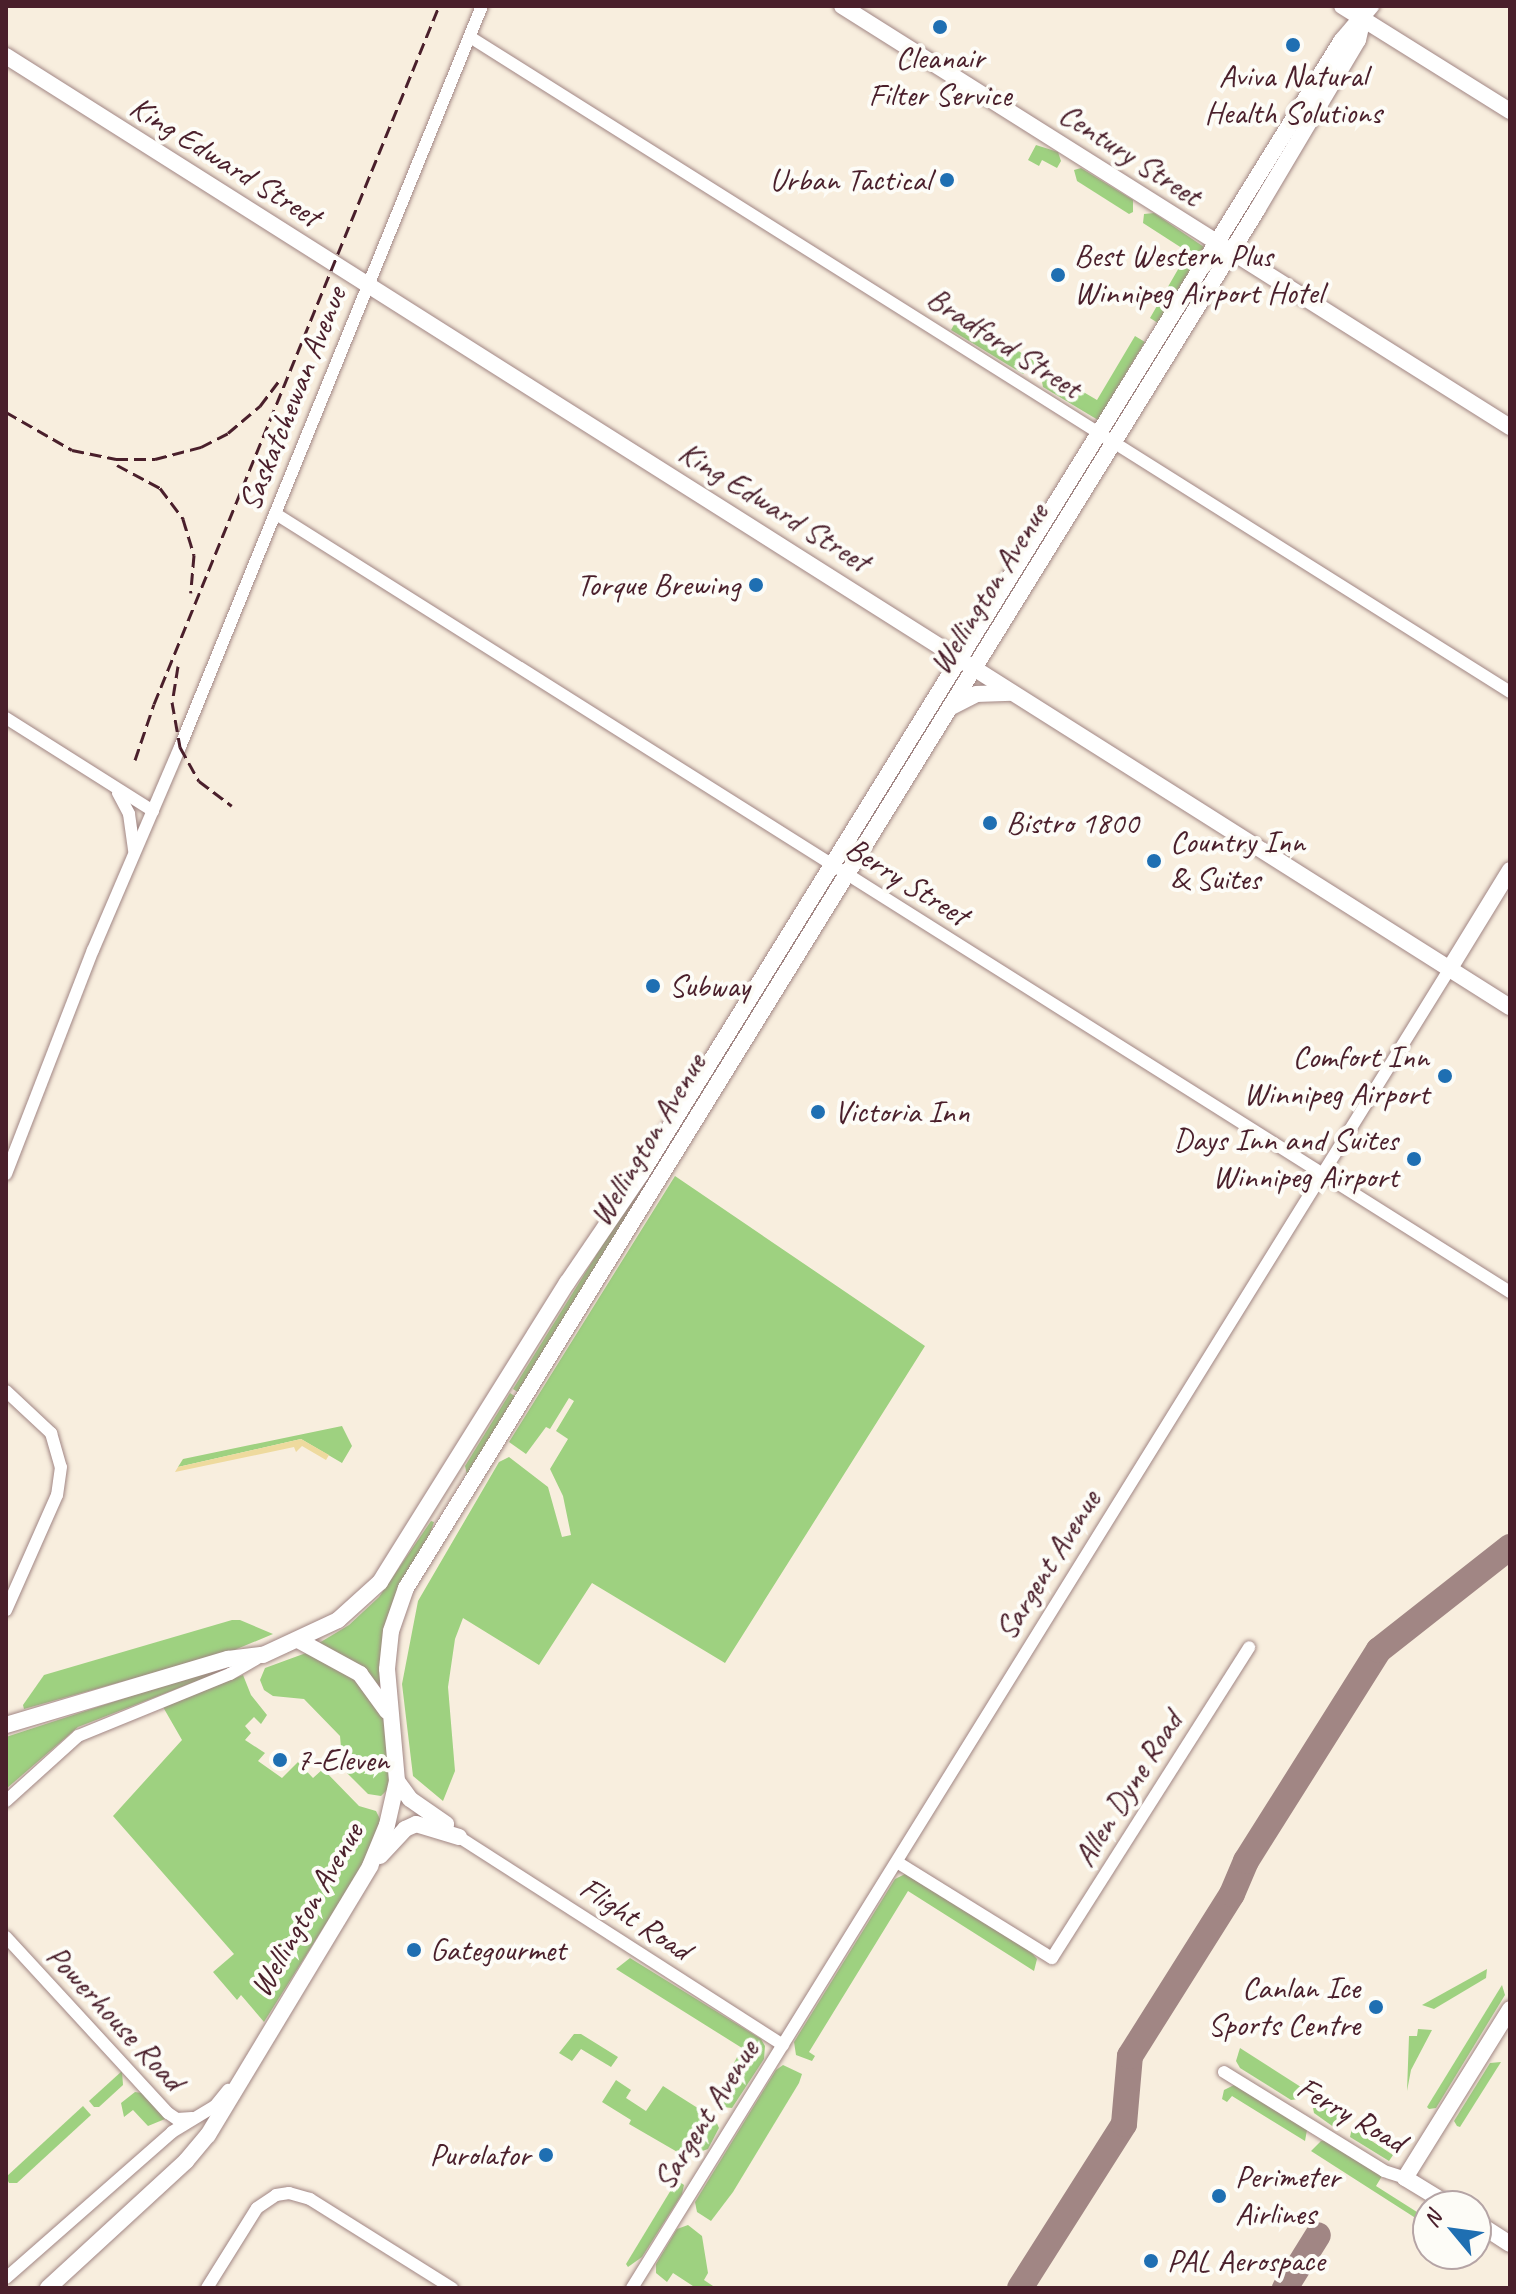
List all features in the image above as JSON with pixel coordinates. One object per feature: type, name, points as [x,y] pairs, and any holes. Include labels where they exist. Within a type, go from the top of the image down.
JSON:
[{"type":"main road","name":"Century Street","points":[[842,6],[1510,427]]},
{"type":"main road","points":[[1342,6],[1367,12],[1510,111]]},
{"type":"main road","name":"Wellington Avenue","points":[[48,2288],[186,2161],[212,2128],[370,1866],[387,1825],[397,1781],[388,1650],[406,1588],[664,1152],[1223,247],[1347,33],[1367,12]]},
{"type":"main road","name":"King Edward Street","points":[[6,56],[1510,1007]]},
{"type":"main road","name":"Wellington Avenue","points":[[838,869],[945,714],[968,662]]},
{"type":"main road","points":[[945,714],[954,704],[976,694],[1015,693]]},
{"type":"main road","name":"Sargent Avenue","points":[[1450,968],[1510,870]]},
{"type":"main road","name":"Wellington Avenue","points":[[6,1725],[228,1659],[263,1655],[346,1615],[390,1569],[567,1283],[664,1152]]},
{"type":"main road","points":[[298,1640],[360,1674],[379,1695],[392,1720]]},
{"type":"main road","points":[[397,1781],[410,1799],[459,1837]]},
{"type":"main road","points":[[370,1866],[398,1835],[416,1824],[459,1837]]},
{"type":"main road","points":[[1405,2178],[1510,2009]]},
{"type":"main road","name":"Ferry Road","points":[[1405,2178],[1425,2190]]},
{"type":"main road","points":[[1492,2232],[1510,2244]]},
{"type":"street","name":"Saskatchewan Avenue","points":[[6,1174],[482,6]]},
{"type":"street","name":"Bradford Street","points":[[470,37],[1510,692]]},
{"type":"street","name":"Berry Street","points":[[276,514],[1510,1292]]},
{"type":"street","points":[[6,718],[153,811]]},
{"type":"street","points":[[111,784],[127,806],[135,852]]},
{"type":"street","name":"Sargent Avenue","points":[[632,2288],[1450,968]]},
{"type":"street","points":[[6,1391],[51,1433],[58,1451],[61,1474],[45,1525],[6,1610]]},
{"type":"street","name":"Allen Dyne Road","points":[[897,1862],[1052,1958],[1249,1647]]},
{"type":"street","name":"Wellington Avenue","points":[[9,1798],[78,1736],[230,1674],[263,1655]]},
{"type":"street","points":[[6,1810],[9,1798]]},
{"type":"street","name":"Flight Road","points":[[459,1837],[783,2045]]},
{"type":"street","name":"Powerhouse Road","points":[[6,1937],[168,2113],[177,2119],[193,2118]]},
{"type":"street","points":[[6,2278],[86,2206],[193,2118],[215,2106],[247,2068]]},
{"type":"street","name":"Ferry Road","points":[[1224,2072],[1384,2171],[1405,2178]]},
{"type":"street","points":[[207,2288],[257,2208],[276,2195],[289,2193],[310,2199],[452,2288]]},
{"type":"green space","points":[[1036,145],[1058,152],[1061,161],[1057,168],[1042,160],[1039,166],[1028,160]]},
{"type":"green space","points":[[1081,168],[1133,200],[1133,212],[1129,214],[1077,181],[1074,170]]},
{"type":"green space","points":[[1154,213],[1204,247],[1158,323],[1150,318],[1188,252],[1143,223],[1144,214]]},
{"type":"green space","points":[[960,314],[1034,361],[1034,366],[1023,374],[951,330]]},
{"type":"green space","points":[[1135,336],[1145,342],[1098,420],[1043,387],[1041,377],[1046,370],[1097,400]]},
{"type":"green space","points":[[675,1176],[925,1346],[725,1663],[592,1583],[539,1665],[463,1618],[455,1639],[448,1687],[455,1771],[443,1801],[413,1776],[402,1684],[418,1601],[499,1462],[509,1457],[548,1487],[562,1537],[571,1535],[563,1496],[550,1469],[568,1439],[556,1431],[574,1401],[569,1398],[550,1429],[546,1427],[526,1454],[509,1442]]},
{"type":"green space","points":[[643,1180],[647,1183],[519,1393],[513,1389]]},
{"type":"green space","points":[[510,1393],[516,1397],[467,1475],[465,1466]]},
{"type":"green space","points":[[342,1426],[352,1446],[342,1463],[301,1439],[178,1467],[183,1459]]},
{"type":"green space","points":[[431,1521],[434,1522],[379,1687],[319,1643],[349,1625],[379,1597]]},
{"type":"green space","points":[[240,1620],[273,1634],[232,1651],[24,1709],[23,1705],[44,1675]]},
{"type":"green space","points":[[306,1653],[353,1674],[384,1718],[390,1777],[388,1789],[381,1796],[368,1794],[343,1769],[340,1736],[304,1699],[273,1696],[264,1690],[260,1680],[265,1668]]},
{"type":"green space","points":[[232,1663],[233,1667],[78,1727],[6,1789],[6,1737]]},
{"type":"green space","points":[[243,1675],[251,1695],[267,1715],[261,1724],[254,1717],[245,1726],[251,1733],[245,1740],[265,1753],[258,1761],[282,1778],[298,1762],[313,1778],[323,1769],[359,1806],[376,1811],[381,1821],[361,1868],[264,2022],[241,1995],[237,2000],[213,1972],[234,1954],[113,1816],[182,1740],[163,1707]]},
{"type":"green space","points":[[905,1874],[1031,1952],[1037,1959],[1034,1971],[908,1891],[809,2052],[815,2056],[812,2061],[796,2055],[794,2042],[895,1879]]},
{"type":"green space","points":[[630,1958],[761,2039],[765,2046],[764,2059],[732,2108],[722,2107],[714,2100],[742,2048],[616,1969]]},
{"type":"green space","points":[[1487,1969],[1486,1978],[1434,2009],[1422,2005]]},
{"type":"green space","points":[[1502,1985],[1505,1995],[1436,2108],[1429,2109],[1427,2107]]},
{"type":"green space","points":[[1418,2029],[1432,2030],[1411,2070],[1407,2091],[1409,2036],[1417,2036]]},
{"type":"green space","points":[[574,2034],[581,2034],[618,2057],[611,2067],[581,2049],[572,2061],[559,2053]]},
{"type":"green space","points":[[1240,2048],[1304,2089],[1298,2099],[1291,2100],[1240,2068],[1236,2061]]},
{"type":"green space","points":[[1501,2062],[1460,2127],[1457,2126],[1454,2121],[1490,2063]]},
{"type":"green space","points":[[783,2065],[802,2074],[799,2083],[733,2192],[711,2221],[697,2212],[695,2202],[776,2070]]},
{"type":"green space","points":[[122,2071],[123,2085],[99,2107],[94,2107],[89,2101]]},
{"type":"green space","points":[[616,2080],[631,2090],[626,2098],[646,2111],[663,2086],[715,2119],[719,2128],[708,2149],[686,2157],[629,2124],[631,2120],[602,2102]]},
{"type":"green space","points":[[1236,2084],[1307,2130],[1305,2141],[1232,2096],[1227,2102],[1222,2099],[1224,2090]]},
{"type":"green space","points":[[135,2092],[142,2093],[165,2119],[148,2126],[133,2110],[124,2117],[121,2103]]},
{"type":"green space","points":[[1318,2098],[1337,2110],[1341,2126],[1335,2128],[1314,2113],[1312,2103]]},
{"type":"green space","points":[[83,2106],[91,2115],[17,2183],[9,2183],[6,2177]]},
{"type":"green space","points":[[1352,2128],[1393,2155],[1389,2161],[1350,2137]]},
{"type":"green space","points":[[1321,2141],[1328,2141],[1382,2176],[1376,2186],[1412,2209],[1412,2216],[1311,2151]]},
{"type":"green space","points":[[677,2180],[684,2185],[682,2194],[642,2257],[628,2267],[626,2264]]},
{"type":"green space","points":[[688,2225],[702,2236],[708,2273],[704,2280],[716,2288],[696,2288],[673,2273],[667,2282],[656,2273],[656,2264],[677,2229]]},
{"type":"sand","points":[[301,1439],[329,1455],[326,1460],[302,1446],[296,1452],[294,1447],[175,1472],[178,1467]]},
{"type":"taxiway","points":[[1020,2288],[1124,2124],[1130,2056],[1232,1894],[1246,1861],[1379,1650],[1510,1547]]},
{"type":"taxiway","points":[[1285,2288],[1318,2235]]},
{"type":"railway","points":[[135,760],[154,704],[439,6]]},
{"type":"railway","points":[[6,412],[72,450],[116,459],[155,459],[201,447],[228,433],[260,406],[279,381]]},
{"type":"railway","points":[[117,465],[160,488],[183,519],[194,555],[191,593]]},
{"type":"railway","points":[[178,666],[172,702],[180,747],[199,781],[232,806]]},
{"type":"place","name":"Cleanair Filter Service","points":[[940,27]]},
{"type":"place","name":"Aviva Natural Health Solutions","points":[[1293,45]]},
{"type":"place","name":"Urban Tactical","points":[[947,180]]},
{"type":"place","name":"Best Western Plus Winnipeg Airport Hotel","points":[[1058,275]]},
{"type":"place","name":"Torque Brewing","points":[[756,585]]},
{"type":"place","name":"Bistro 1800","points":[[990,823]]},
{"type":"place","name":"Country Inn & Suites","points":[[1154,861]]},
{"type":"place","name":"Subway","points":[[653,986]]},
{"type":"place","name":"Comfort Inn Winnipeg Airport","points":[[1445,1076]]},
{"type":"place","name":"Victoria Inn","points":[[818,1112]]},
{"type":"place","name":"Days Inn and Suites Winnipeg Airport","points":[[1414,1159]]},
{"type":"place","name":"7-Eleven","points":[[280,1760]]},
{"type":"place","name":"Gategourmet","points":[[414,1950]]},
{"type":"place","name":"Canlan Ice Sports Centre","points":[[1376,2007]]},
{"type":"place","name":"Purolator","points":[[546,2155]]},
{"type":"place","name":"Perimeter Airlines","points":[[1219,2196]]},
{"type":"place","name":"PAL Aerospace","points":[[1151,2261]]}]
